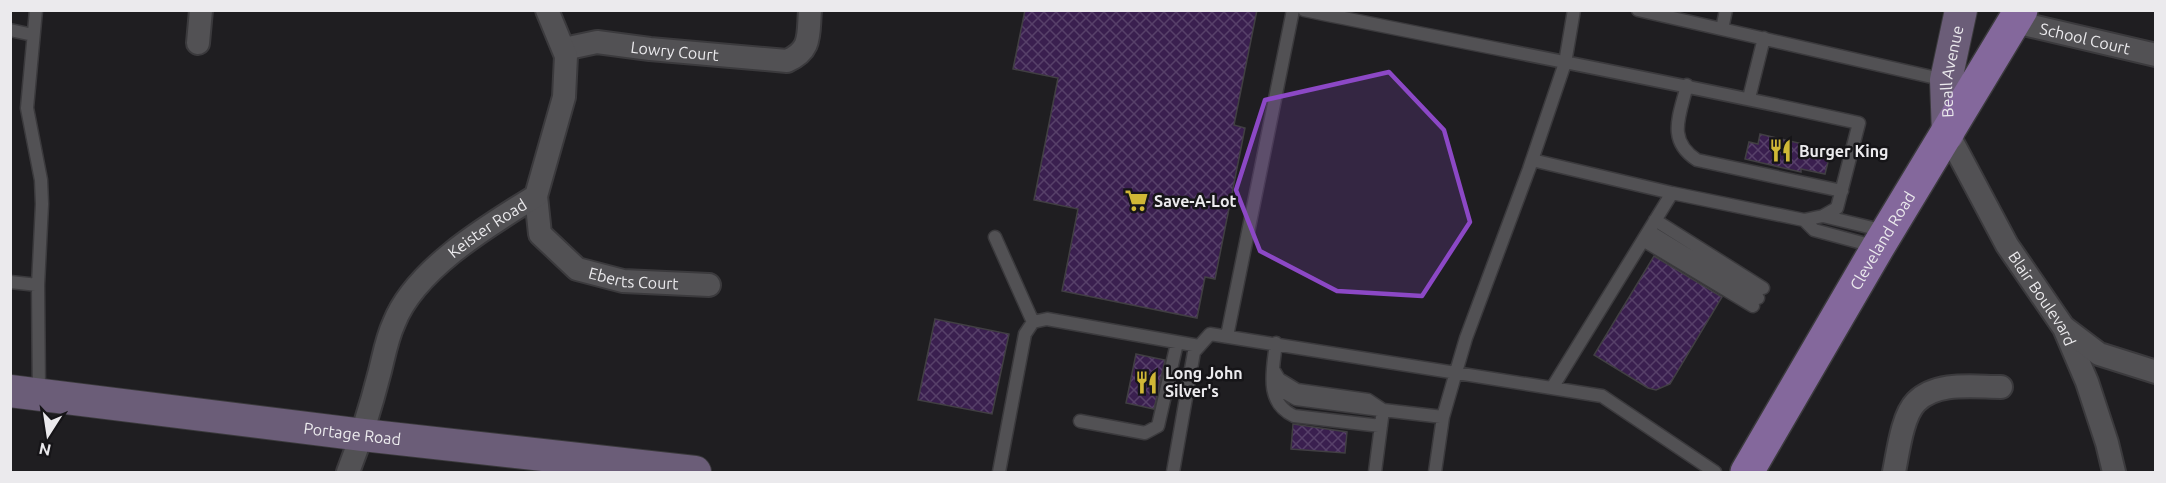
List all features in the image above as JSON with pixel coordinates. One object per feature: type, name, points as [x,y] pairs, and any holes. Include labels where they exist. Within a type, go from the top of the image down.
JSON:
[{"type":"main road","name":"Beall Avenue","points":[[1948,134],[1946,80],[1961,10]]},
{"type":"main road","name":"Cleveland Road","points":[[1748,472],[1883,239],[2018,16]]},
{"type":"main road","name":"Portage Road","points":[[25,393],[363,435],[695,472]]},
{"type":"street","points":[[198,43],[201,10]]},
{"type":"street","name":"Keister Road","points":[[348,472],[363,435],[394,322],[408,298],[429,272],[478,233],[536,196],[564,97],[566,56],[547,10]]},
{"type":"street","name":"Lowry Court","points":[[564,49],[597,42],[787,61],[800,55],[807,45],[810,10]]},
{"type":"street","name":"School Court","points":[[2018,16],[2156,55]]},
{"type":"street","name":"Blair Boulevard","points":[[1948,134],[2007,245],[2064,328],[2087,382],[2114,472]]},
{"type":"street","name":"Eberts Court","points":[[536,196],[540,234],[577,269],[623,281],[709,285]]},
{"type":"street","points":[[2064,328],[2099,354],[2156,372]]},
{"type":"street","points":[[1894,472],[1901,439],[1916,402],[1942,389],[1959,386],[2001,387]]},
{"type":"lane","points":[[25,393],[38,285],[42,204],[41,180],[27,108],[36,10]]},
{"type":"lane","points":[[1227,336],[1293,10]]},
{"type":"lane","points":[[1304,10],[1565,63],[1687,85],[1858,123],[1837,208],[1823,216],[1804,220],[1672,193],[1532,160]]},
{"type":"lane","points":[[1435,472],[1443,417],[1466,338],[1532,160],[1565,63],[1574,10]]},
{"type":"lane","points":[[1638,10],[1689,16],[1722,28],[1946,80]]},
{"type":"lane","points":[[1722,28],[1726,10]]},
{"type":"lane","points":[[10,30],[33,35]]},
{"type":"lane","points":[[1749,98],[1764,38]]},
{"type":"lane","points":[[1687,85],[1678,138],[1682,147],[1696,160],[1842,191]]},
{"type":"lane","points":[[1552,388],[1672,193]]},
{"type":"lane","points":[[1823,216],[1883,239]]},
{"type":"lane","points":[[1804,220],[1814,230],[1883,239]]},
{"type":"lane","points":[[1649,230],[1758,297],[1649,230]]},
{"type":"lane","points":[[995,237],[1033,322]]},
{"type":"lane","points":[[10,282],[38,285]]},
{"type":"lane","points":[[999,472],[1025,334],[1033,322],[1047,319],[1199,346]]},
{"type":"lane","points":[[1173,472],[1194,352],[1210,334],[1602,396],[1715,472]]},
{"type":"lane","points":[[1080,421],[1144,433],[1158,426],[1177,343]]},
{"type":"lane","points":[[1275,344],[1273,378],[1276,401],[1283,411],[1294,416],[1443,417]]},
{"type":"lane","points":[[1273,378],[1297,390],[1368,400],[1382,418],[1375,472]]},
{"type":"highlighted area","points":[[1389,72],[1444,130],[1470,222],[1422,296],[1337,291],[1260,251],[1236,190],[1265,100]]},
{"type":"building","points":[[1025,10],[1257,10],[1234,125],[1245,128],[1215,279],[1205,277],[1197,318],[1062,291],[1078,209],[1034,200],[1058,78],[1013,69]]},
{"type":"building","name":"Burger King","points":[[1760,134],[1803,144],[1803,148],[1830,154],[1825,174],[1801,169],[1801,172],[1745,159],[1749,142],[1758,144]]},
{"type":"building","points":[[1654,256],[1722,297],[1670,384],[1656,390],[1648,388],[1594,355]]},
{"type":"building","points":[[935,319],[1009,334],[992,414],[918,400]]},
{"type":"building","name":"Long John Silver's","points":[[1136,354],[1165,360],[1154,409],[1126,403]]},
{"type":"building","points":[[1293,424],[1347,432],[1345,453],[1291,449]]},
{"type":"place","name":"Burger King","points":[[1781,151]]},
{"type":"place","name":"Save-A-Lot","points":[[1136,201]]},
{"type":"place","name":"Long John Silver's","points":[[1147,382]]}]
